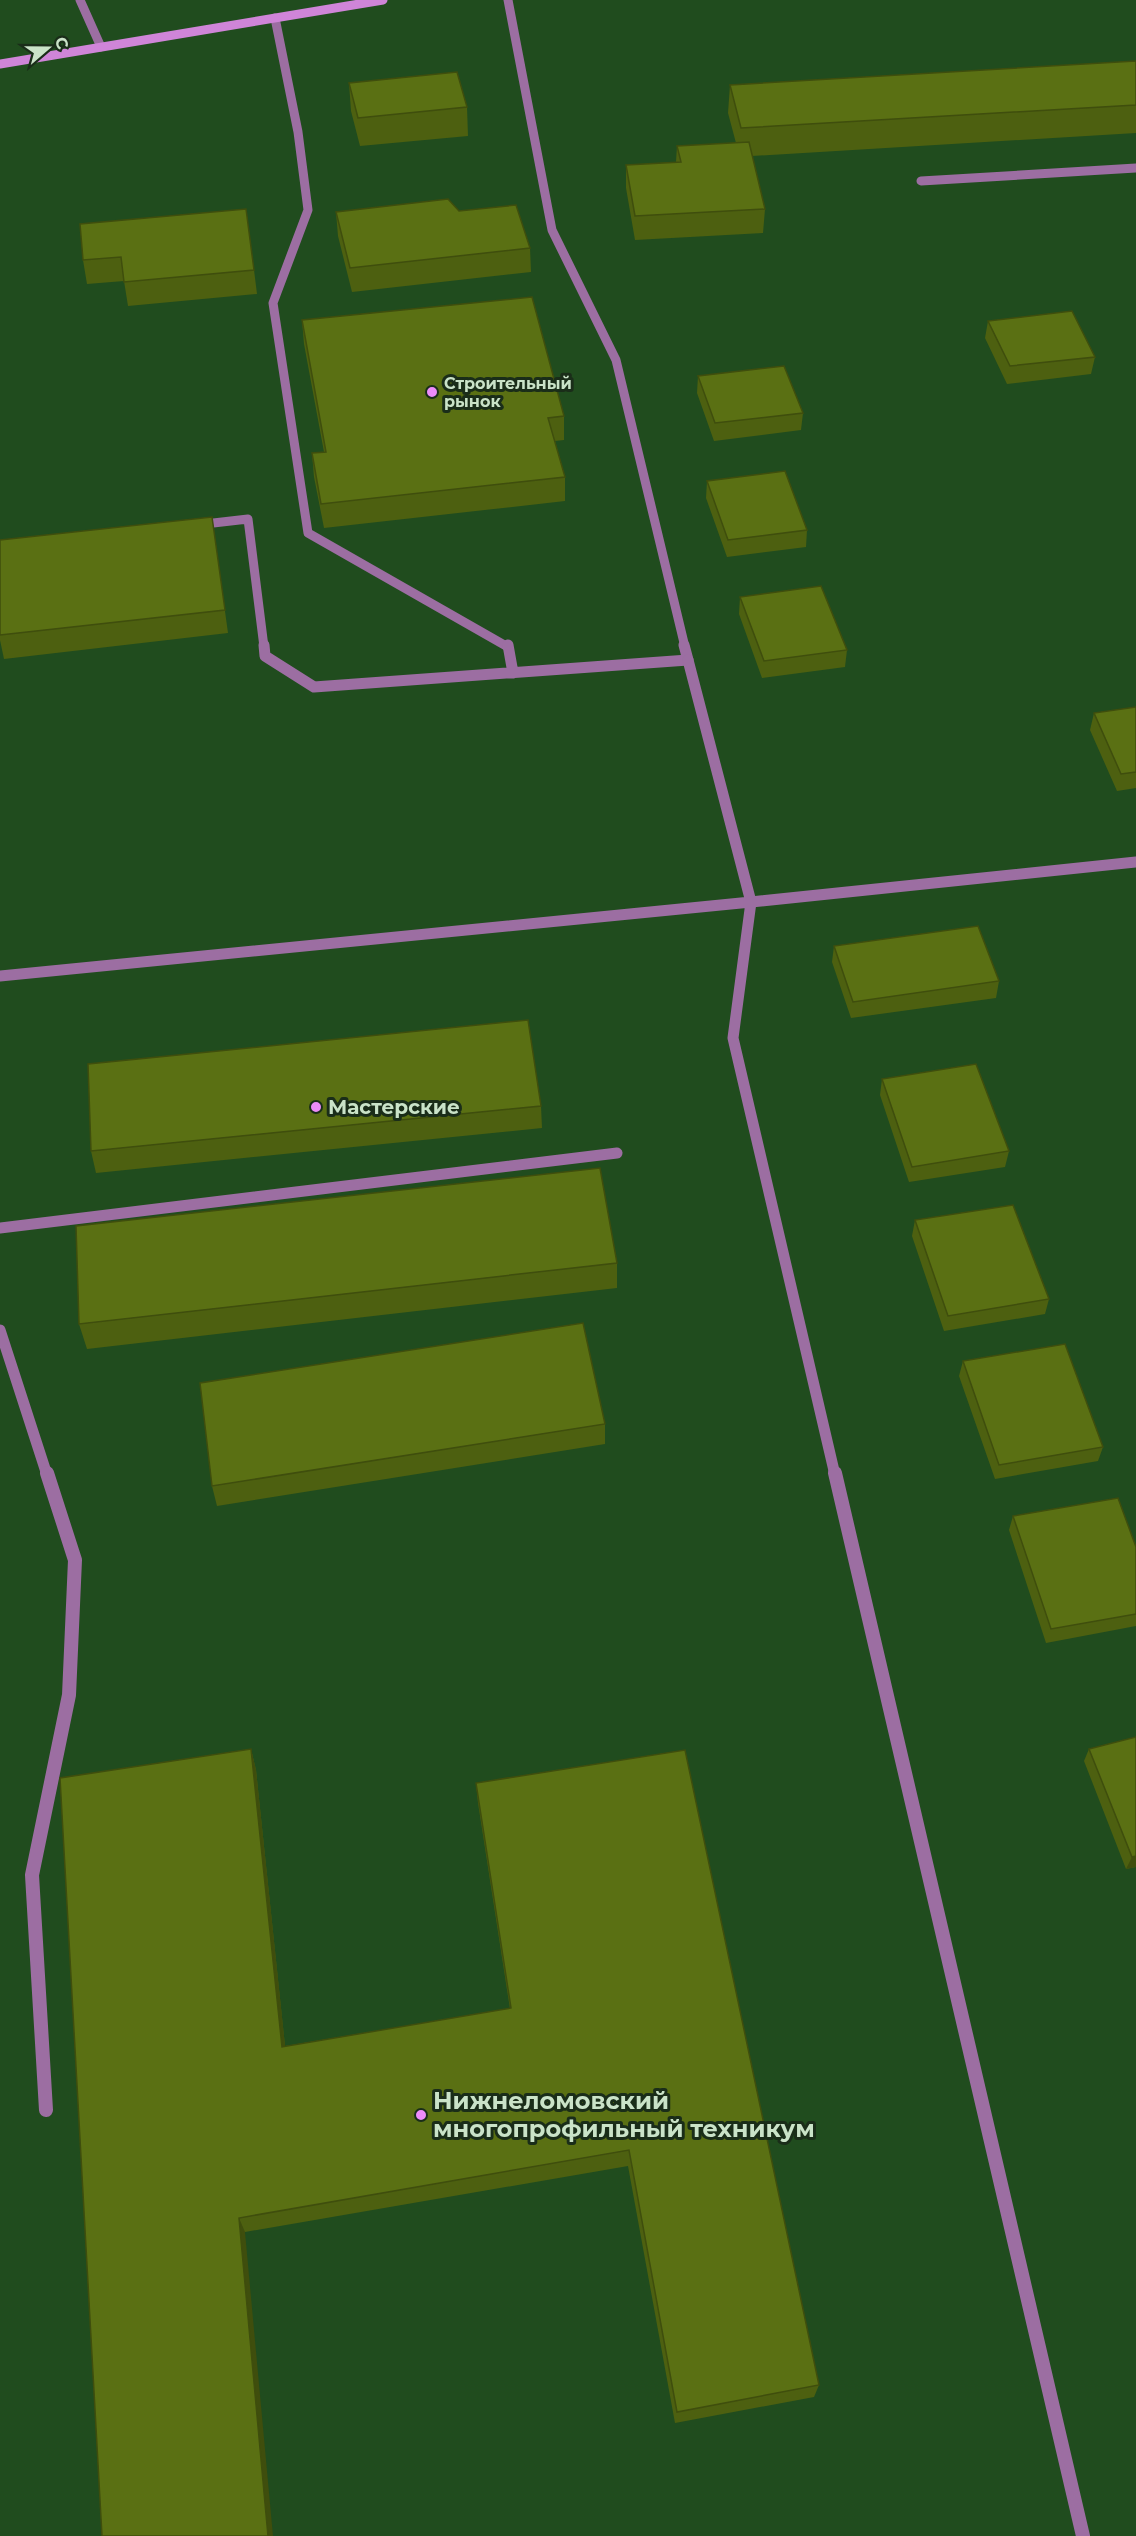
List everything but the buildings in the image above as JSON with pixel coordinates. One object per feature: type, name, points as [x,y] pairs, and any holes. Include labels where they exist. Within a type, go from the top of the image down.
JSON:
[{"type":"street","points":[[80,0],[101,47]]},
{"type":"street","points":[[0,64],[383,0]]},
{"type":"street","points":[[508,0],[552,230],[616,360],[688,660],[751,902],[734,1038],[1083,2536]]},
{"type":"street","points":[[275,18],[298,132],[308,210],[273,303],[308,533],[508,645],[513,673]]},
{"type":"street","points":[[921,181],[1136,168]]},
{"type":"street","points":[[191,525],[248,519],[266,656],[314,687],[688,660]]},
{"type":"street","points":[[0,976],[1136,862]]},
{"type":"street","points":[[0,1228],[617,1153]]},
{"type":"street","points":[[0,1330],[75,1560],[69,1695],[32,1875],[46,2110]]},
{"type":"place","name":"Строительный рынок","points":[[432,392]]},
{"type":"place","name":"Мастерские","points":[[316,1107]]},
{"type":"place","name":"Нижнеломовский многопрофильный техникум","points":[[421,2115]]}]
